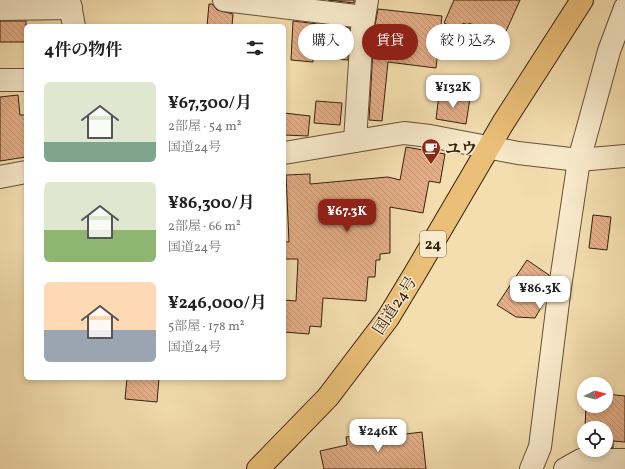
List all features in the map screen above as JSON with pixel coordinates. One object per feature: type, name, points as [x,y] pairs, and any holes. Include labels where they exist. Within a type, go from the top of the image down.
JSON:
[{"type":"highway","name":"国道24号","points":[[258,469],[328,396],[388,318],[504,123],[582,0]]},
{"type":"street","points":[[224,0],[366,8],[355,141]]},
{"type":"street","points":[[0,9],[71,11]]},
{"type":"street","points":[[537,467],[559,294],[579,160],[609,51],[624,12]]},
{"type":"street","points":[[0,80],[24,80]]},
{"type":"street","points":[[286,153],[404,133],[518,153],[579,160],[625,156]]},
{"type":"street","points":[[0,177],[24,172]]},
{"type":"street","points":[[565,469],[580,460],[625,460]]},
{"type":"building","points":[[328,0],[354,0],[354,3]]},
{"type":"building","points":[[454,0],[520,0],[509,24],[444,23]]},
{"type":"building","points":[[209,4],[212,4],[217,10],[233,14],[232,24],[207,24]]},
{"type":"building","points":[[378,9],[442,16],[441,24],[426,24],[426,60],[437,60],[436,68],[388,62],[382,121],[369,120],[372,60],[418,60],[418,24],[375,24]]},
{"type":"building","points":[[0,21],[26,21],[26,24],[24,24],[24,42],[0,42]]},
{"type":"building","points":[[293,21],[317,24],[298,24],[298,60],[313,60],[313,62],[291,60]]},
{"type":"building","points":[[439,94],[470,98],[466,124],[436,119]]},
{"type":"building","points":[[18,95],[20,115],[24,115],[24,157],[0,161],[0,97]]},
{"type":"building","points":[[316,101],[342,103],[340,125],[314,123]]},
{"type":"building","points":[[286,113],[310,116],[308,136],[286,135]]},
{"type":"building","points":[[406,147],[445,154],[440,183],[429,181],[423,213],[390,207],[390,253],[380,254],[380,260],[376,260],[375,277],[368,277],[366,301],[323,298],[321,327],[310,326],[309,334],[286,332],[286,300],[296,301],[298,259],[286,259],[286,242],[289,242],[286,175],[310,174],[310,184],[388,177],[400,180]]},
{"type":"building","points":[[593,215],[611,217],[607,250],[589,248]]},
{"type":"building","points":[[527,260],[549,275],[546,299],[535,318],[516,317],[497,305]]},
{"type":"building","points":[[127,380],[159,380],[157,402],[125,399]]},
{"type":"building","points":[[613,395],[625,396],[625,442],[613,441],[613,421],[585,421],[586,413],[613,413]]},
{"type":"building","points":[[422,432],[426,469],[324,469],[320,451],[347,445],[346,437],[388,433],[389,436]]},
{"type":"place","name":"ユウ","points":[[431,165]]}]
